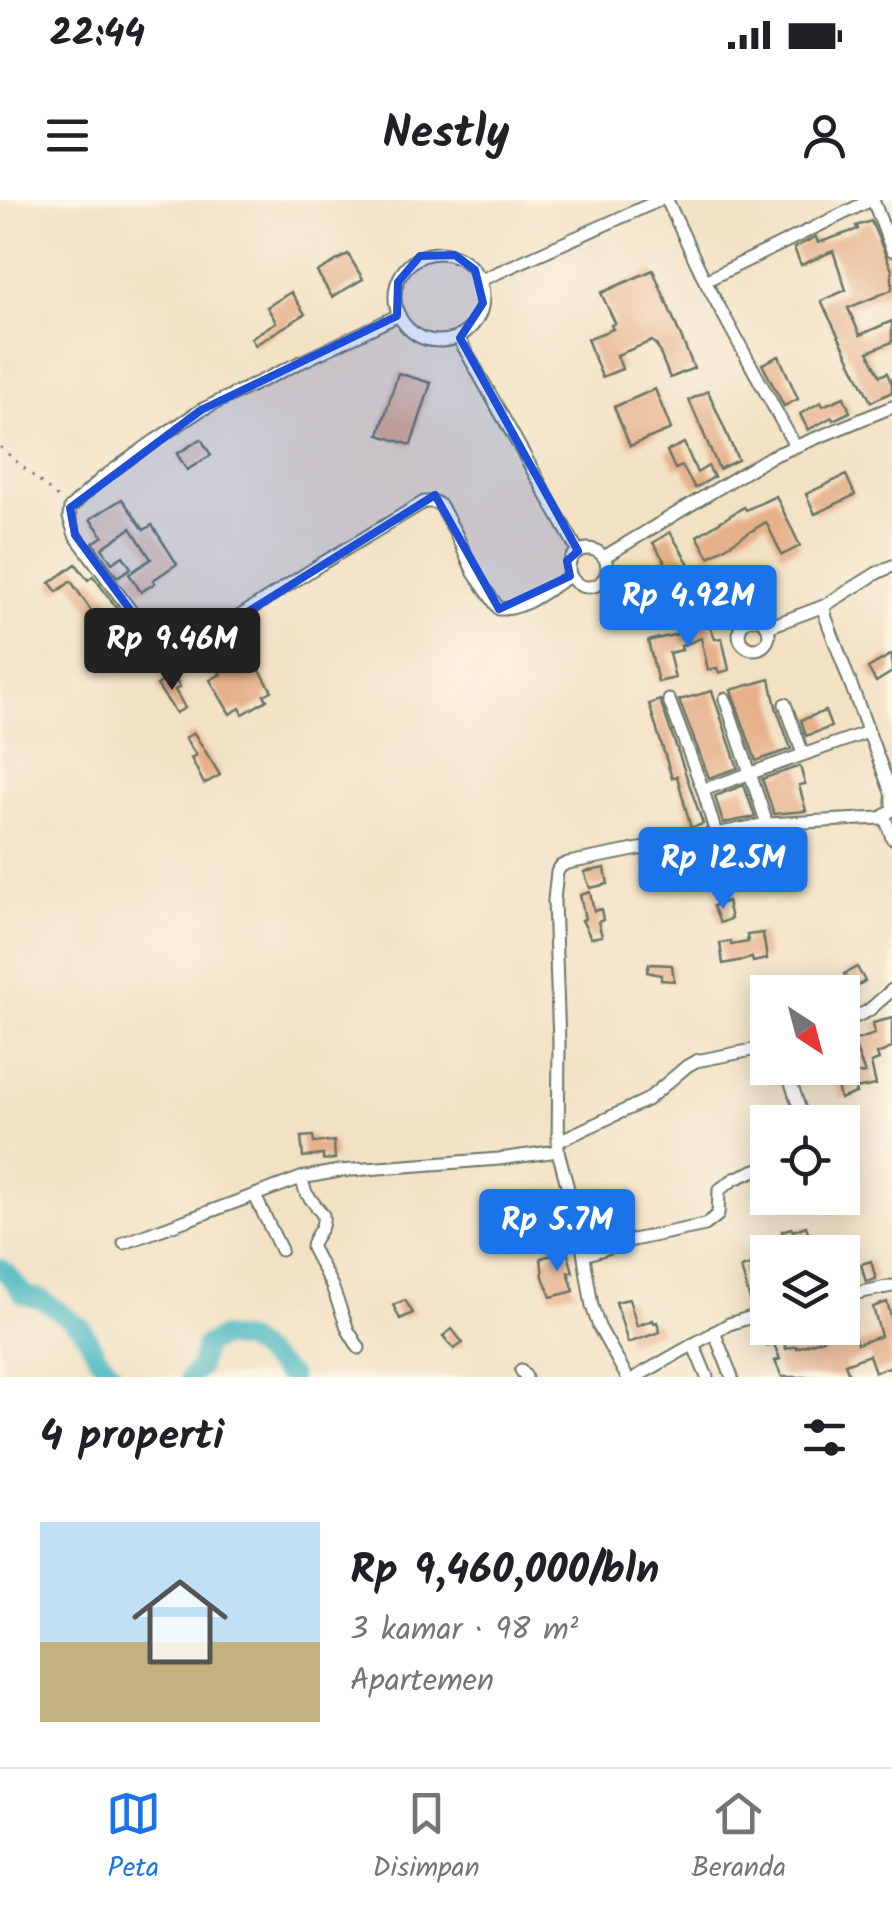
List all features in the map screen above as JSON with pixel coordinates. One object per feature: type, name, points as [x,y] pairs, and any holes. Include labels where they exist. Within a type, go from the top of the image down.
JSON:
[{"type":"street","points":[[481,280],[660,200]]},
{"type":"street","points":[[668,200],[704,281],[794,446]]},
{"type":"street","points":[[704,281],[872,200],[892,250]]},
{"type":"street","points":[[454,254],[470,264],[481,280],[481,312],[458,337],[441,341],[424,338],[409,330],[399,316],[395,299],[398,282],[406,267],[420,256],[454,254]]},
{"type":"street","points":[[399,316],[201,410],[114,470],[70,508],[68,517],[75,535],[168,657],[179,655],[211,636],[424,502],[441,506],[474,573],[499,609],[515,608],[570,576]]},
{"type":"street","points":[[458,337],[578,551]]},
{"type":"street","points":[[604,557],[770,457],[892,407]]},
{"type":"street","points":[[592,549],[604,557],[607,572],[597,584],[582,586],[570,576],[570,562],[578,551],[592,549]]},
{"type":"street","points":[[768,626],[824,606],[892,566]]},
{"type":"street","points":[[824,606],[892,795],[892,838]]},
{"type":"street","points":[[725,699],[767,824]]},
{"type":"street","points":[[669,700],[716,834]]},
{"type":"street","points":[[785,704],[804,754]]},
{"type":"street","points":[[703,790],[868,732]]},
{"type":"street","points":[[628,1377],[596,1316],[559,1146],[556,872],[568,864],[767,824],[890,810]]},
{"type":"street","points":[[860,1015],[891,994]]},
{"type":"street","points":[[124,1243],[301,1178],[338,1170],[499,1159],[559,1146],[648,1100],[696,1061],[750,1052]]},
{"type":"street","points":[[584,1255],[632,1240],[705,1225],[718,1215],[717,1196],[724,1185],[750,1173]]},
{"type":"street","points":[[301,1178],[306,1193],[323,1216],[322,1230],[312,1248],[359,1348]]},
{"type":"street","points":[[255,1196],[281,1250]]},
{"type":"street","points":[[860,1292],[892,1286]]},
{"type":"street","points":[[636,1377],[714,1332],[750,1317]]},
{"type":"street","points":[[714,1332],[732,1377]]},
{"type":"street","points":[[693,1344],[706,1377]]},
{"type":"path","points":[[0,447],[70,508]]},
{"type":"highlighted area","points":[[455,255],[475,270],[483,303],[460,338],[578,551],[567,561],[570,576],[499,609],[435,495],[190,648],[164,656],[75,535],[70,508],[201,410],[397,316],[398,282],[420,256]]},
{"type":"building","points":[[871,221],[892,270],[892,290],[848,308],[860,335],[892,321],[892,342],[868,352],[880,376],[887,373],[892,392],[871,402],[821,301],[846,290],[833,251],[801,265],[794,248],[816,237],[818,243],[858,229],[856,226]]},
{"type":"building","points":[[348,254],[363,279],[332,297],[317,272]]},
{"type":"building","points":[[653,270],[694,368],[670,378],[652,341],[617,355],[622,369],[602,377],[587,339],[613,329],[611,325],[615,323],[601,293]]},
{"type":"building","points":[[291,292],[305,314],[255,345],[251,338],[276,322],[267,307]]},
{"type":"building","points":[[779,356],[798,399],[784,406],[762,364]]},
{"type":"building","points":[[398,373],[431,383],[411,445],[379,435]]},
{"type":"building","points":[[655,389],[671,429],[630,446],[614,407]]},
{"type":"building","points":[[708,391],[738,460],[719,469],[689,400]]},
{"type":"building","points":[[844,397],[850,412],[808,430],[800,414],[821,402],[823,406]]},
{"type":"building","points":[[201,439],[211,455],[187,470],[177,454]]},
{"type":"building","points":[[684,443],[697,473],[708,466],[714,477],[695,488],[682,466],[675,469],[667,451]]},
{"type":"building","points":[[846,475],[855,495],[815,514],[806,494]]},
{"type":"building","points":[[776,496],[800,546],[782,555],[766,522],[709,557],[697,536],[744,507],[746,510]]},
{"type":"building","points":[[122,499],[144,530],[152,525],[177,564],[141,592],[129,574],[151,559],[131,528],[102,548],[112,563],[123,556],[131,568],[117,577],[93,543],[103,536],[90,519]]},
{"type":"building","points":[[670,532],[703,588],[684,599],[653,543]]},
{"type":"building","points":[[76,564],[88,580],[93,576],[141,640],[126,651],[104,621],[100,624],[71,581],[57,592],[50,583]]},
{"type":"building","points":[[707,619],[715,639],[722,638],[729,670],[708,670],[701,638],[669,653],[675,678],[658,682],[648,641],[686,632],[685,628]]},
{"type":"building","points":[[892,654],[892,672],[876,682],[868,668]]},
{"type":"building","points":[[251,655],[272,691],[264,695],[267,700],[243,714],[240,708],[230,714],[210,680],[221,674],[218,670],[241,656],[244,660]]},
{"type":"building","points":[[173,675],[180,687],[175,690],[185,708],[176,713],[157,685]]},
{"type":"building","points":[[770,679],[791,749],[756,761],[731,690]]},
{"type":"building","points":[[712,691],[738,768],[709,778],[679,700]]},
{"type":"building","points":[[660,700],[703,824],[691,828],[677,776],[672,778],[649,704]]},
{"type":"building","points":[[825,711],[831,727],[806,736],[801,720]]},
{"type":"building","points":[[194,733],[220,775],[204,784],[191,758],[196,755],[185,738]]},
{"type":"building","points":[[800,766],[805,784],[799,785],[806,811],[774,814],[762,779]]},
{"type":"building","points":[[744,785],[755,817],[723,823],[715,796]]},
{"type":"building","points":[[605,868],[608,884],[590,888],[584,872]]},
{"type":"building","points":[[590,892],[594,911],[601,909],[603,920],[598,922],[602,936],[591,938],[582,920],[585,919],[580,895]]},
{"type":"building","points":[[727,901],[731,919],[720,923],[713,906]]},
{"type":"building","points":[[763,933],[767,959],[723,964],[720,943],[748,942],[747,935]]},
{"type":"building","points":[[649,964],[672,965],[674,981],[661,980],[661,975],[647,972]]},
{"type":"building","points":[[857,967],[865,981],[860,984],[860,975],[844,974]]},
{"type":"building","points":[[892,1018],[892,1048],[877,1054],[879,1060],[871,1063],[876,1085],[855,1089],[856,1093],[840,1099],[837,1085],[860,1085],[860,1074],[865,1073],[860,1060],[860,1039],[875,1034],[873,1023]]},
{"type":"building","points":[[313,1136],[314,1143],[334,1141],[335,1159],[323,1160],[323,1155],[303,1157],[301,1137]]},
{"type":"building","points":[[806,1226],[809,1235],[784,1235],[782,1231]]},
{"type":"building","points":[[567,1251],[574,1291],[551,1297],[541,1258]]},
{"type":"building","points":[[871,1261],[876,1279],[866,1282],[861,1264]]},
{"type":"building","points":[[750,1265],[750,1300],[741,1268]]},
{"type":"building","points":[[629,1299],[637,1326],[653,1320],[660,1332],[628,1343],[616,1302]]},
{"type":"building","points":[[405,1300],[413,1313],[400,1319],[393,1305]]},
{"type":"building","points":[[887,1302],[892,1320],[892,1366],[875,1372],[869,1355],[845,1364],[850,1377],[782,1377],[775,1361],[780,1359],[774,1345],[785,1345],[786,1349],[860,1345],[881,1336],[873,1307]]},
{"type":"building","points":[[452,1329],[463,1343],[454,1349],[443,1336]]},
{"type":"waterway","points":[[0,1268],[24,1295],[43,1300],[82,1328],[115,1377]]},
{"type":"waterway","points":[[190,1377],[199,1368],[205,1345],[222,1337],[247,1341],[291,1377]]}]
